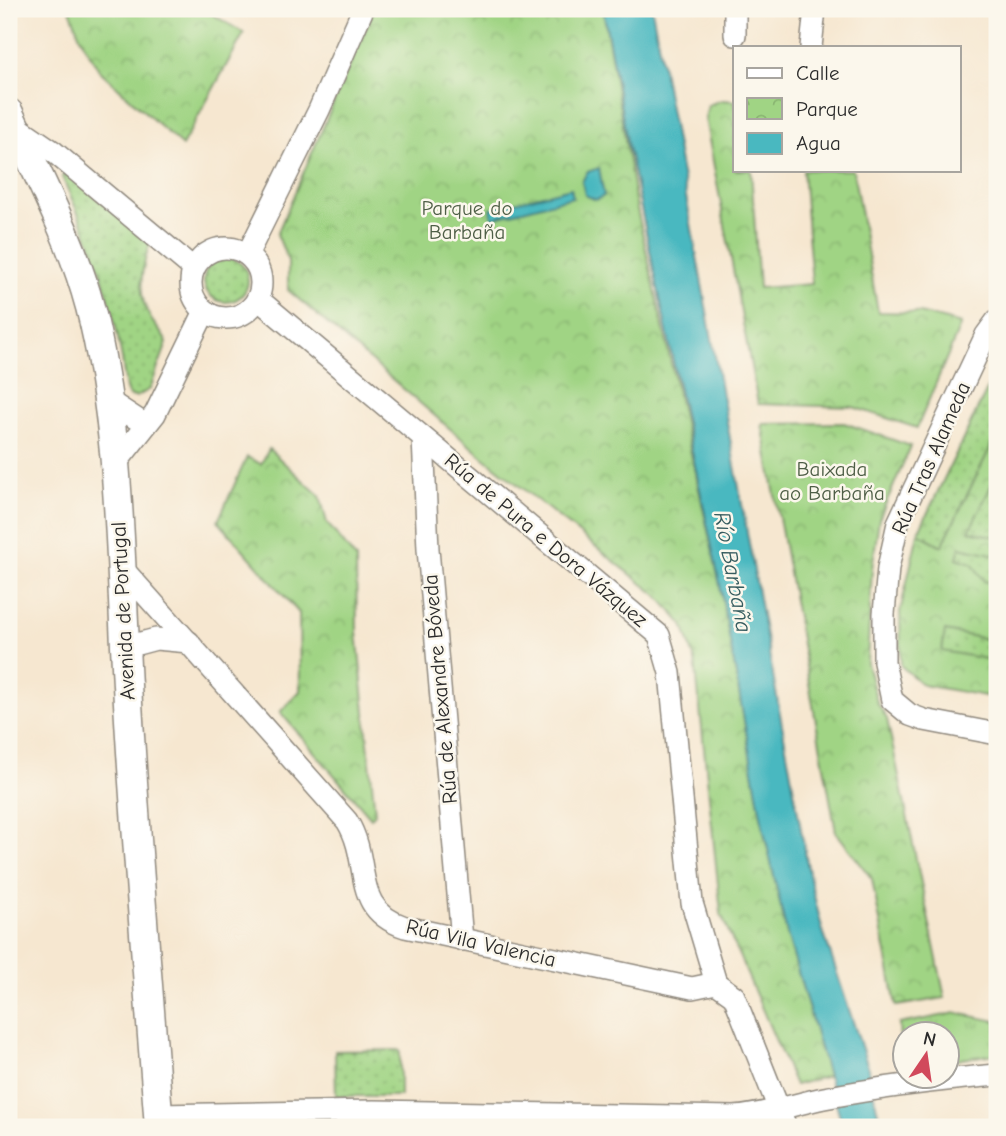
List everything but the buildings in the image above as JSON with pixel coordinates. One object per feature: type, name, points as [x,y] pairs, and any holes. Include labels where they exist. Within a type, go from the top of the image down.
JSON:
[{"type":"street","points":[[247,256],[319,110],[363,9]]},
{"type":"street","points":[[735,36],[736,9]]},
{"type":"street","points":[[811,46],[815,9]]},
{"type":"street","name":"Avenida de Portugal","points":[[11,118],[40,152],[84,286],[97,340],[106,398],[122,568],[131,764],[159,1121]]},
{"type":"street","points":[[40,152],[194,269]]},
{"type":"street","points":[[228,248],[247,256],[261,275],[258,299],[252,307],[234,317],[214,316],[205,311],[192,292],[194,269],[208,254],[218,250],[228,248]]},
{"type":"street","name":"Rúa de Pura e Dora Vázquez","points":[[258,299],[659,635],[668,658],[692,903],[716,983]]},
{"type":"street","points":[[113,467],[146,417],[205,311]]},
{"type":"street","name":"Rúa Tras Alameda","points":[[997,320],[991,324],[898,523],[888,568],[884,662],[892,700],[910,715],[923,720],[997,734]]},
{"type":"street","points":[[106,398],[146,417]]},
{"type":"street","points":[[110,431],[146,417]]},
{"type":"street","name":"Rúa de Alexandre Bóveda","points":[[424,438],[426,524],[462,940]]},
{"type":"street","name":"Rúa Vila Valencia","points":[[122,568],[347,821],[361,850],[365,885],[373,907],[392,922],[462,940],[692,988],[716,983]]},
{"type":"street","points":[[124,607],[168,619]]},
{"type":"street","points":[[126,647],[156,639],[189,642]]},
{"type":"street","points":[[716,983],[734,996],[783,1118]]},
{"type":"street","points":[[159,1121],[362,1119],[711,1122],[759,1115],[783,1118],[800,1103],[908,1082],[997,1075]]},
{"type":"green space","points":[[70,9],[203,9],[244,33],[182,146],[99,70],[80,37]]},
{"type":"green space","name":"Parque do Barbaña","points":[[374,9],[603,9],[637,209],[720,585],[763,827],[787,934],[828,1076],[795,1085],[721,914],[695,660],[683,625],[659,597],[483,457],[288,290],[288,261],[277,234]]},
{"type":"green space","points":[[722,100],[733,101],[733,172],[751,172],[759,288],[812,284],[803,172],[853,172],[878,312],[920,313],[961,324],[917,428],[853,407],[758,404],[705,118],[708,105]]},
{"type":"green space","points":[[66,172],[150,243],[142,272],[143,300],[151,319],[167,343],[150,389],[136,397],[129,396],[126,389],[111,305],[95,255],[62,177]]},
{"type":"green space","points":[[226,258],[241,265],[248,280],[241,295],[226,302],[211,295],[204,280],[211,265]]},
{"type":"green space","points":[[997,369],[997,698],[923,685],[901,666],[900,612],[918,533]]},
{"type":"green space","points":[[997,369],[997,434],[942,546],[918,533]]},
{"type":"green space","name":"Baixada ao Barbaña","points":[[844,423],[911,446],[879,519],[872,569],[867,663],[877,702],[887,719],[945,998],[896,1006],[872,879],[836,832],[762,424]]},
{"type":"green space","points":[[269,449],[320,496],[327,523],[356,559],[357,631],[375,813],[371,818],[280,712],[300,691],[299,613],[218,521],[247,457],[261,464]]},
{"type":"green space","points":[[997,474],[997,537],[969,531]]},
{"type":"green space","points":[[960,547],[997,555],[997,584],[984,581],[972,563],[957,558]]},
{"type":"green space","points":[[945,631],[997,641],[997,661],[942,651]]},
{"type":"green space","points":[[956,1013],[997,1021],[997,1054],[960,1059],[960,1020],[920,1020]]},
{"type":"green space","points":[[400,1050],[400,1096],[336,1096],[335,1051]]},
{"type":"water","name":"Río Barbaña","points":[[603,9],[652,9],[810,879],[822,928],[867,1064],[881,1127],[843,1127],[787,934],[763,827],[720,585],[628,146]]},
{"type":"water","points":[[599,168],[604,196],[596,200],[585,195],[582,182],[587,172]]},
{"type":"water","points":[[571,188],[573,197],[492,218],[491,208]]}]
